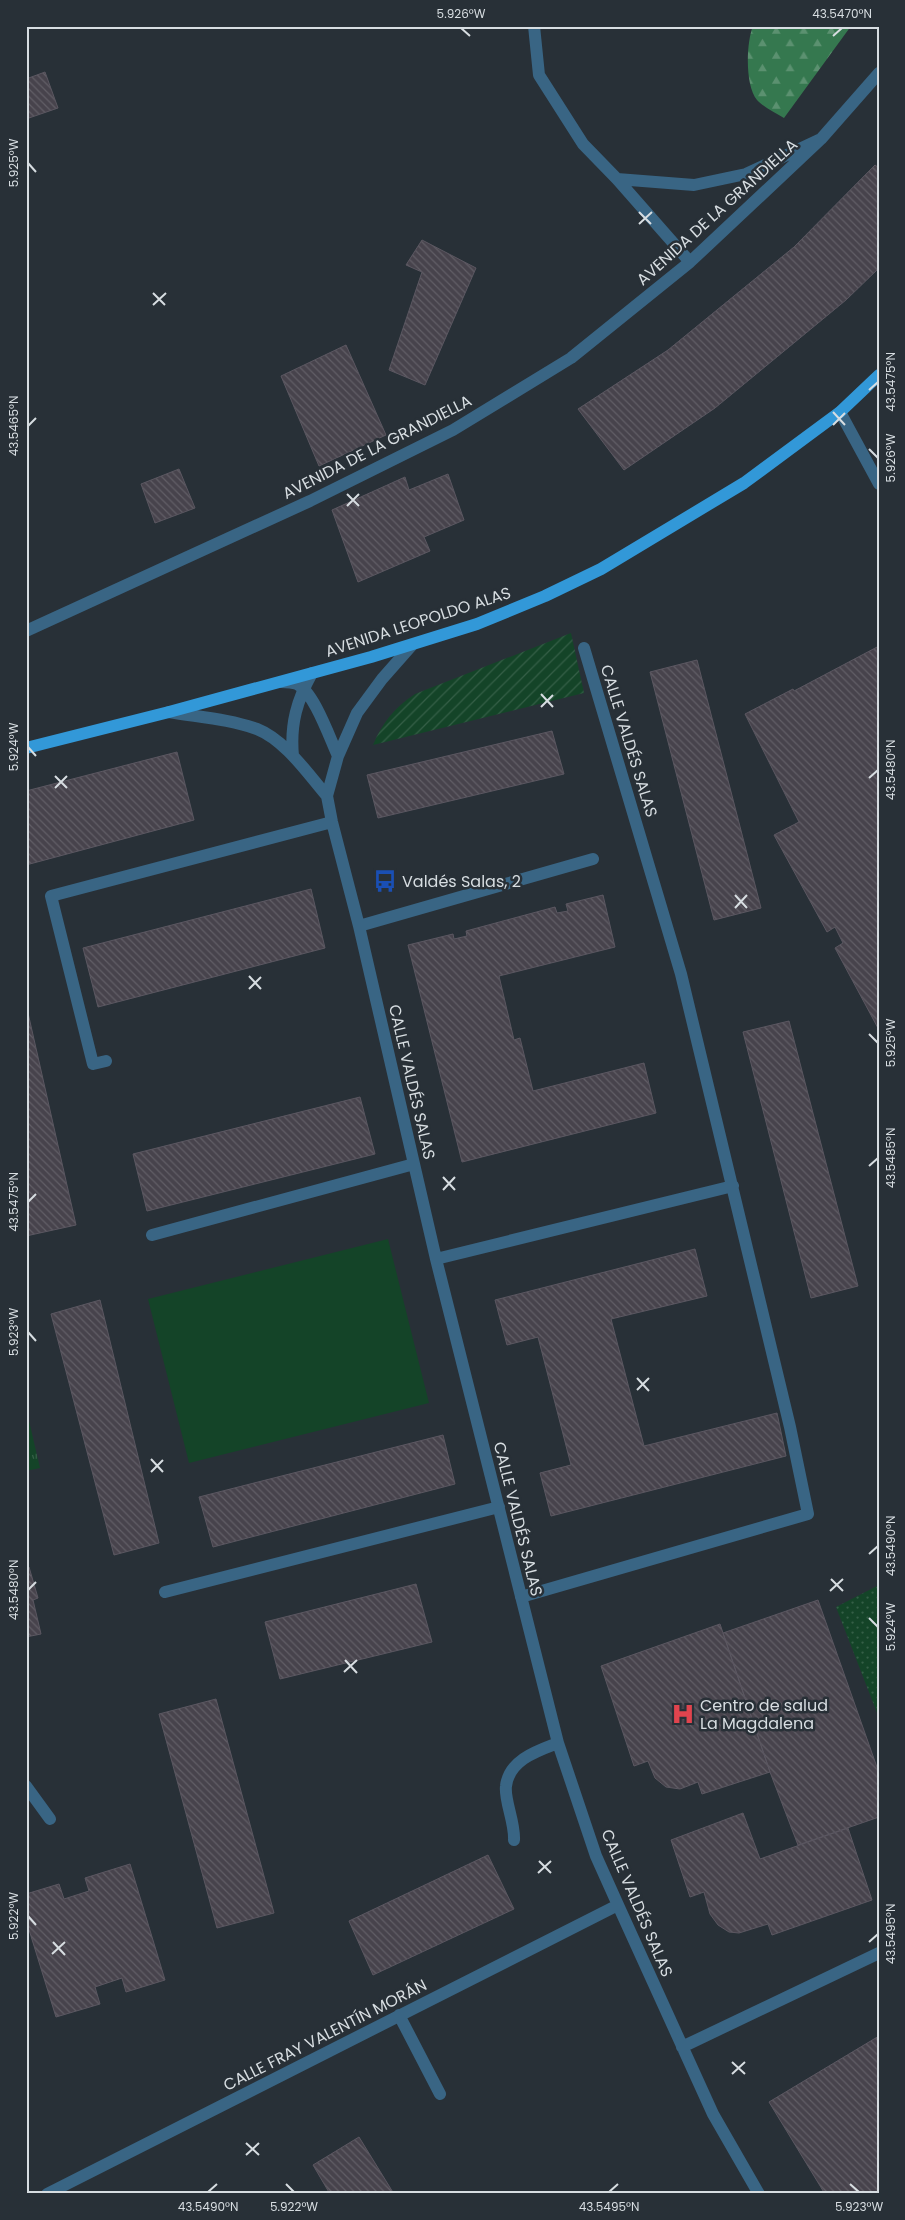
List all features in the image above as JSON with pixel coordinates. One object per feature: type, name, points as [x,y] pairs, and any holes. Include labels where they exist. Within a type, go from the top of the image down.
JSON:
[{"type":"main road","name":"AVENIDA LEOPOLDO ALAS","points":[[26,748],[169,712],[412,644],[477,624],[545,596],[601,570],[744,483],[840,412],[879,375]]},
{"type":"street","points":[[534,26],[539,75],[583,144],[617,179],[690,262]]},
{"type":"street","name":"AVENIDA DE LA GRANDIELLA","points":[[26,632],[310,501],[453,430],[571,358],[690,262],[821,139],[879,73]]},
{"type":"street","points":[[617,179],[694,185],[746,174],[821,139]]},
{"type":"street","points":[[840,412],[879,484]]},
{"type":"street","name":"CALLE VALDÉS SALAS","points":[[412,644],[356,713],[338,756],[327,796],[332,822],[359,926],[436,1259],[558,1743],[596,1856],[713,2114],[759,2194]]},
{"type":"street","name":"CALLE VALDÉS SALAS","points":[[521,1597],[808,1514],[790,1427],[681,974],[584,648]]},
{"type":"street","points":[[293,756],[291,738],[293,720],[303,690],[312,673]]},
{"type":"street","points":[[280,681],[297,684],[303,690],[319,712],[338,756]]},
{"type":"street","name":"CALLE VALDÉS SALAS","points":[[169,712],[236,723],[259,730],[293,756],[327,796]]},
{"type":"street","points":[[106,1061],[93,1064],[51,896],[332,822]]},
{"type":"street","points":[[359,926],[593,859]]},
{"type":"street","points":[[152,1235],[414,1164]]},
{"type":"street","points":[[436,1259],[733,1186]]},
{"type":"street","points":[[165,1592],[498,1507]]},
{"type":"street","points":[[514,1840],[514,1826],[506,1786],[511,1774],[519,1761],[558,1743]]},
{"type":"street","points":[[26,1786],[50,1819]]},
{"type":"street","name":"CALLE FRAY VALENTÍN MORÁN","points":[[47,2194],[618,1905]]},
{"type":"street","points":[[682,2047],[879,1953]]},
{"type":"street","points":[[399,2015],[440,2094]]},
{"type":"green space","points":[[753,26],[851,26],[784,118],[757,100],[750,85],[748,53]]},
{"type":"green space","points":[[571,633],[584,693],[373,745],[380,730],[390,716],[415,694]]},
{"type":"green space","points":[[388,1239],[429,1403],[189,1463],[148,1299]]},
{"type":"green space","points":[[26,1408],[40,1468],[26,1471]]},
{"type":"green space","points":[[879,1585],[879,1718],[836,1607]]},
{"type":"building","points":[[45,72],[58,108],[26,119],[26,79]]},
{"type":"building","points":[[875,165],[879,168],[879,268],[846,300],[715,408],[624,470],[578,409],[668,350],[794,247]]},
{"type":"building","points":[[422,240],[476,268],[425,385],[389,370],[422,272],[406,265]]},
{"type":"building","points":[[346,345],[386,435],[319,466],[281,376]]},
{"type":"building","points":[[179,469],[195,508],[155,523],[141,484]]},
{"type":"building","points":[[448,474],[464,520],[424,537],[430,551],[358,582],[332,510],[405,477],[409,490]]},
{"type":"building","points":[[879,646],[879,1030],[835,948],[843,943],[835,927],[827,932],[774,835],[799,822],[745,714],[793,689],[794,691]]},
{"type":"building","points":[[697,660],[761,908],[714,920],[650,672]]},
{"type":"building","points":[[552,731],[564,774],[378,818],[367,775]]},
{"type":"building","points":[[177,752],[194,820],[26,865],[26,791]]},
{"type":"building","points":[[311,889],[325,948],[98,1007],[83,948]]},
{"type":"building","points":[[603,895],[615,947],[499,976],[514,1040],[520,1038],[533,1091],[644,1063],[656,1113],[462,1162],[408,945],[453,934],[454,939],[467,936],[466,931],[555,907],[557,913],[568,911],[566,904]]},
{"type":"building","points":[[26,1004],[76,1225],[26,1236]]},
{"type":"building","points":[[789,1021],[858,1286],[811,1298],[743,1032]]},
{"type":"building","points":[[360,1097],[375,1154],[147,1211],[133,1154]]},
{"type":"building","points":[[695,1249],[707,1296],[611,1319],[644,1446],[777,1413],[786,1456],[551,1516],[540,1473],[571,1465],[538,1337],[507,1345],[495,1300]]},
{"type":"building","points":[[100,1300],[159,1543],[114,1555],[51,1314]]},
{"type":"building","points":[[443,1435],[455,1484],[213,1547],[199,1497]]},
{"type":"building","points":[[26,1567],[29,1567],[38,1598],[33,1600],[41,1634],[26,1637]]},
{"type":"building","points":[[416,1584],[432,1642],[280,1679],[265,1622]]},
{"type":"building","points":[[818,1600],[879,1773],[879,1817],[798,1845],[770,1772],[723,1633]]},
{"type":"building","name":"Centro de salud La Magdalena","points":[[720,1624],[770,1772],[702,1794],[698,1782],[680,1789],[666,1787],[655,1778],[648,1761],[634,1766],[601,1666]]},
{"type":"building","points":[[216,1699],[274,1913],[217,1928],[159,1714]]},
{"type":"building","points":[[743,1813],[760,1859],[848,1828],[872,1900],[772,1935],[768,1924],[739,1933],[729,1932],[718,1925],[710,1914],[704,1892],[690,1897],[671,1840]]},
{"type":"building","points":[[488,1855],[514,1909],[373,1975],[349,1921]]},
{"type":"building","points":[[130,1864],[165,1980],[126,1992],[122,1978],[95,1987],[100,2004],[56,2017],[26,1920],[26,1894],[59,1884],[64,1899],[89,1891],[85,1878]]},
{"type":"building","points":[[879,2036],[879,2194],[825,2194],[769,2102]]},
{"type":"building","points":[[359,2137],[394,2194],[330,2194],[313,2165]]},
{"type":"place","name":"Valdés Salas, 2","points":[[385,881]]},
{"type":"place","name":"Centro de salud La Magdalena","points":[[683,1714]]}]
